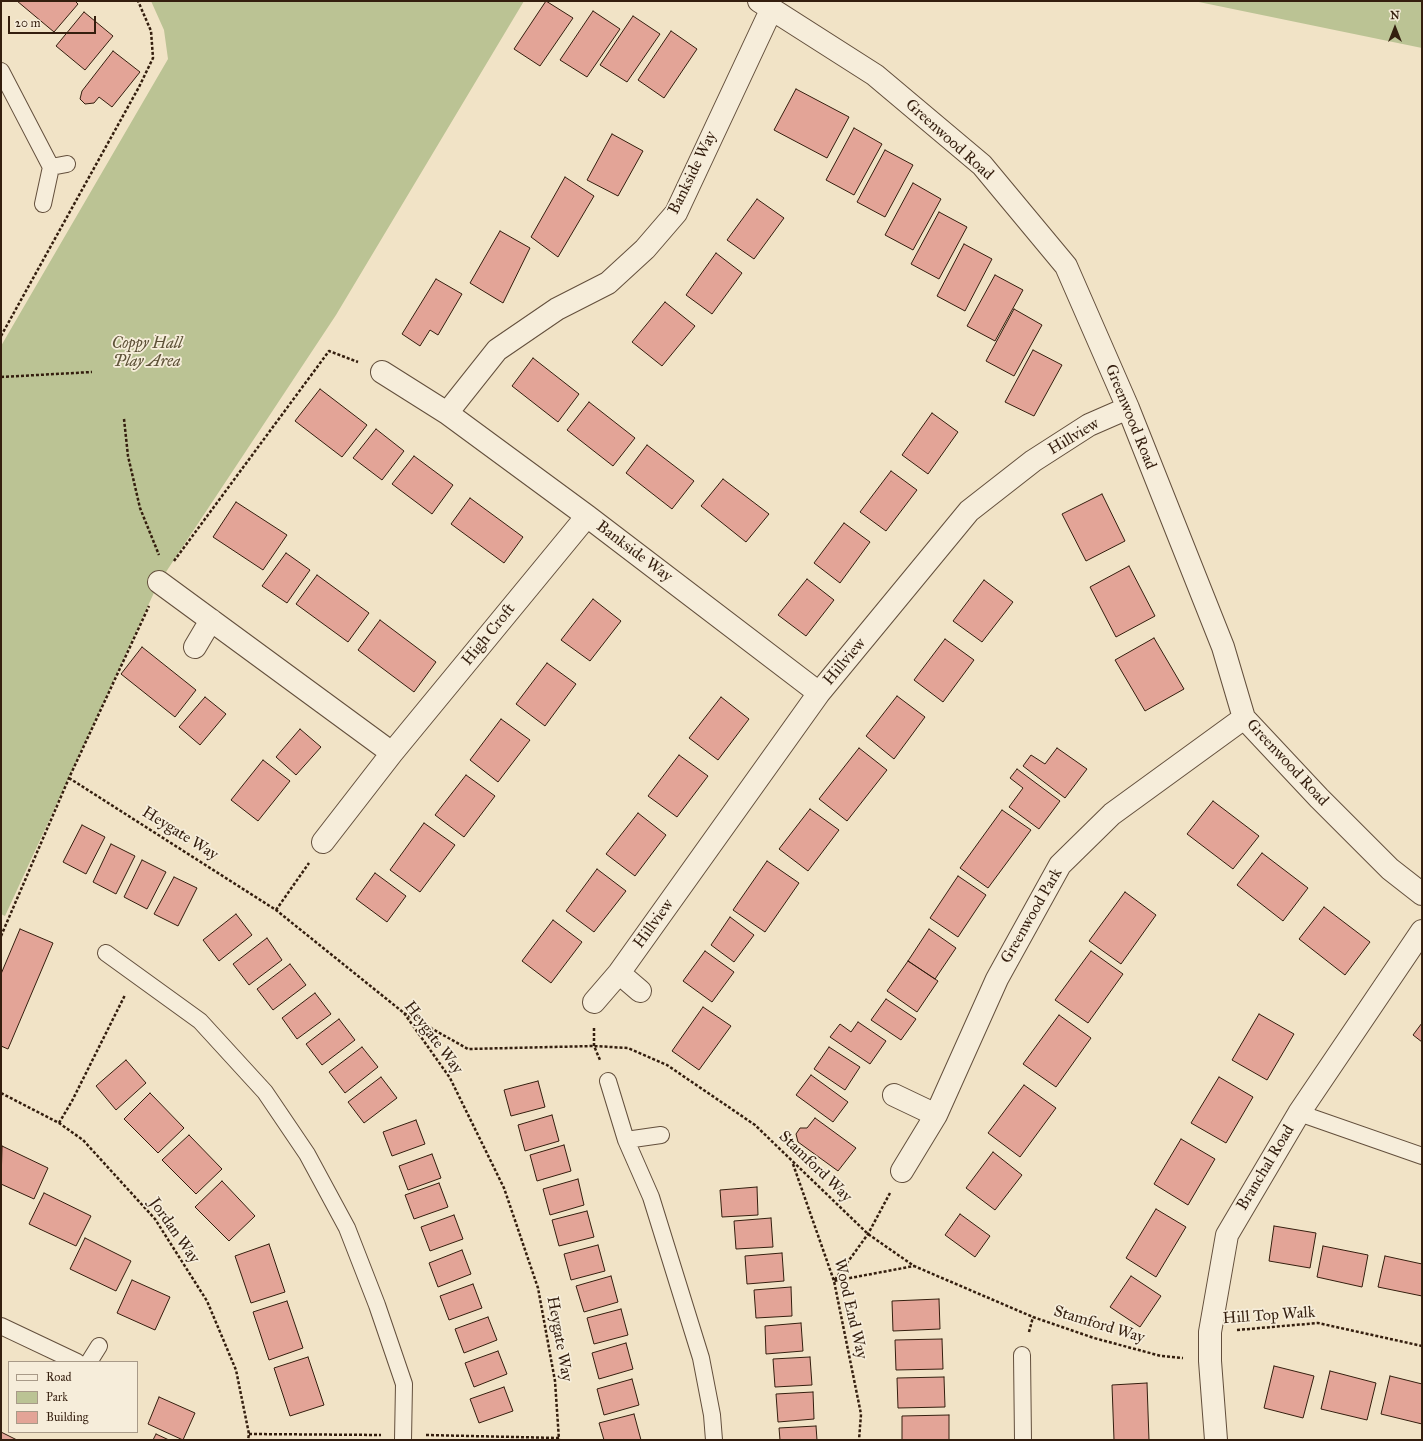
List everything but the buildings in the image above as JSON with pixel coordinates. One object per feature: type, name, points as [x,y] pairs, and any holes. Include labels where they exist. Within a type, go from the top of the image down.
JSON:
[{"type":"street","name":"Greenwood Road","points":[[765,4],[875,75],[982,165],[1066,266],[1128,408],[1223,647],[1244,718],[1318,798],[1390,869],[1422,894]]},
{"type":"street","name":"Bankside Way","points":[[447,413],[497,350],[557,309],[608,283],[645,249],[676,213],[765,4]]},
{"type":"street","name":"Bankside Way","points":[[382,372],[447,413],[586,516],[819,693]]},
{"type":"street","name":"Hillview","points":[[594,1002],[619,973],[819,693],[969,511],[1033,461],[1089,425],[1128,408]]},
{"type":"street","name":"High Croft","points":[[323,842],[392,753],[586,516]]},
{"type":"street","points":[[163,577],[211,620],[392,753]]},
{"type":"street","points":[[195,647],[211,620]]},
{"type":"street","name":"Greenwood Park","points":[[902,1171],[936,1116],[996,979],[1060,865],[1112,814],[1244,718]]},
{"type":"street","name":"Branchal Road","points":[[1216,1440],[1210,1361],[1210,1332],[1227,1235],[1299,1112],[1422,931]]},
{"type":"street","points":[[619,973],[640,991]]},
{"type":"street","points":[[894,1095],[936,1116]]},
{"type":"lane","points":[[1,71],[51,167],[43,204]]},
{"type":"lane","points":[[51,167],[67,164]]},
{"type":"lane","points":[[106,953],[200,1021],[265,1092],[307,1154],[347,1228],[377,1305],[404,1384],[403,1440]]},
{"type":"lane","points":[[608,1081],[626,1140],[651,1197],[701,1358],[712,1415],[714,1440]]},
{"type":"lane","points":[[1299,1112],[1422,1156]]},
{"type":"lane","points":[[626,1140],[661,1135]]},
{"type":"lane","points":[[1,1326],[75,1361]]},
{"type":"lane","points":[[90,1361],[99,1346]]},
{"type":"lane","points":[[1022,1355],[1023,1440]]},
{"type":"path","points":[[1,936],[69,778],[163,577],[329,351],[382,372]]},
{"type":"path","points":[[1,377],[92,372]]},
{"type":"path","points":[[124,419],[128,456],[140,508],[163,577]]},
{"type":"path","name":"Heygate Way","points":[[69,778],[276,910],[404,1013],[450,1078],[504,1188],[538,1288],[555,1381],[559,1440]]},
{"type":"path","points":[[276,910],[323,842]]},
{"type":"path","points":[[59,1123],[72,1101],[136,974]]},
{"type":"path","name":"Stamford Way","points":[[404,1013],[468,1049],[594,1046],[628,1048],[667,1066],[754,1125],[793,1164],[868,1234],[914,1266],[1019,1313],[1094,1338],[1161,1356],[1210,1361]]},
{"type":"path","name":"Jordan Way","points":[[1,1093],[59,1123],[82,1140],[155,1219],[207,1301],[236,1370],[249,1434],[248,1440]]},
{"type":"path","name":"Wood End Way","points":[[793,1164],[834,1281],[861,1414],[859,1440]]},
{"type":"path","points":[[834,1281],[868,1234],[902,1171]]},
{"type":"path","points":[[834,1281],[914,1266]]},
{"type":"path","name":"Hill Top Walk","points":[[1210,1332],[1318,1323],[1422,1346]]},
{"type":"green space","name":"Coppy Hall Play Area","points":[[151,1],[524,1],[336,315],[158,584],[5,916],[1,914],[1,346],[168,59],[164,30]]},
{"type":"green space","points":[[1194,1],[1422,1],[1422,48]]}]
